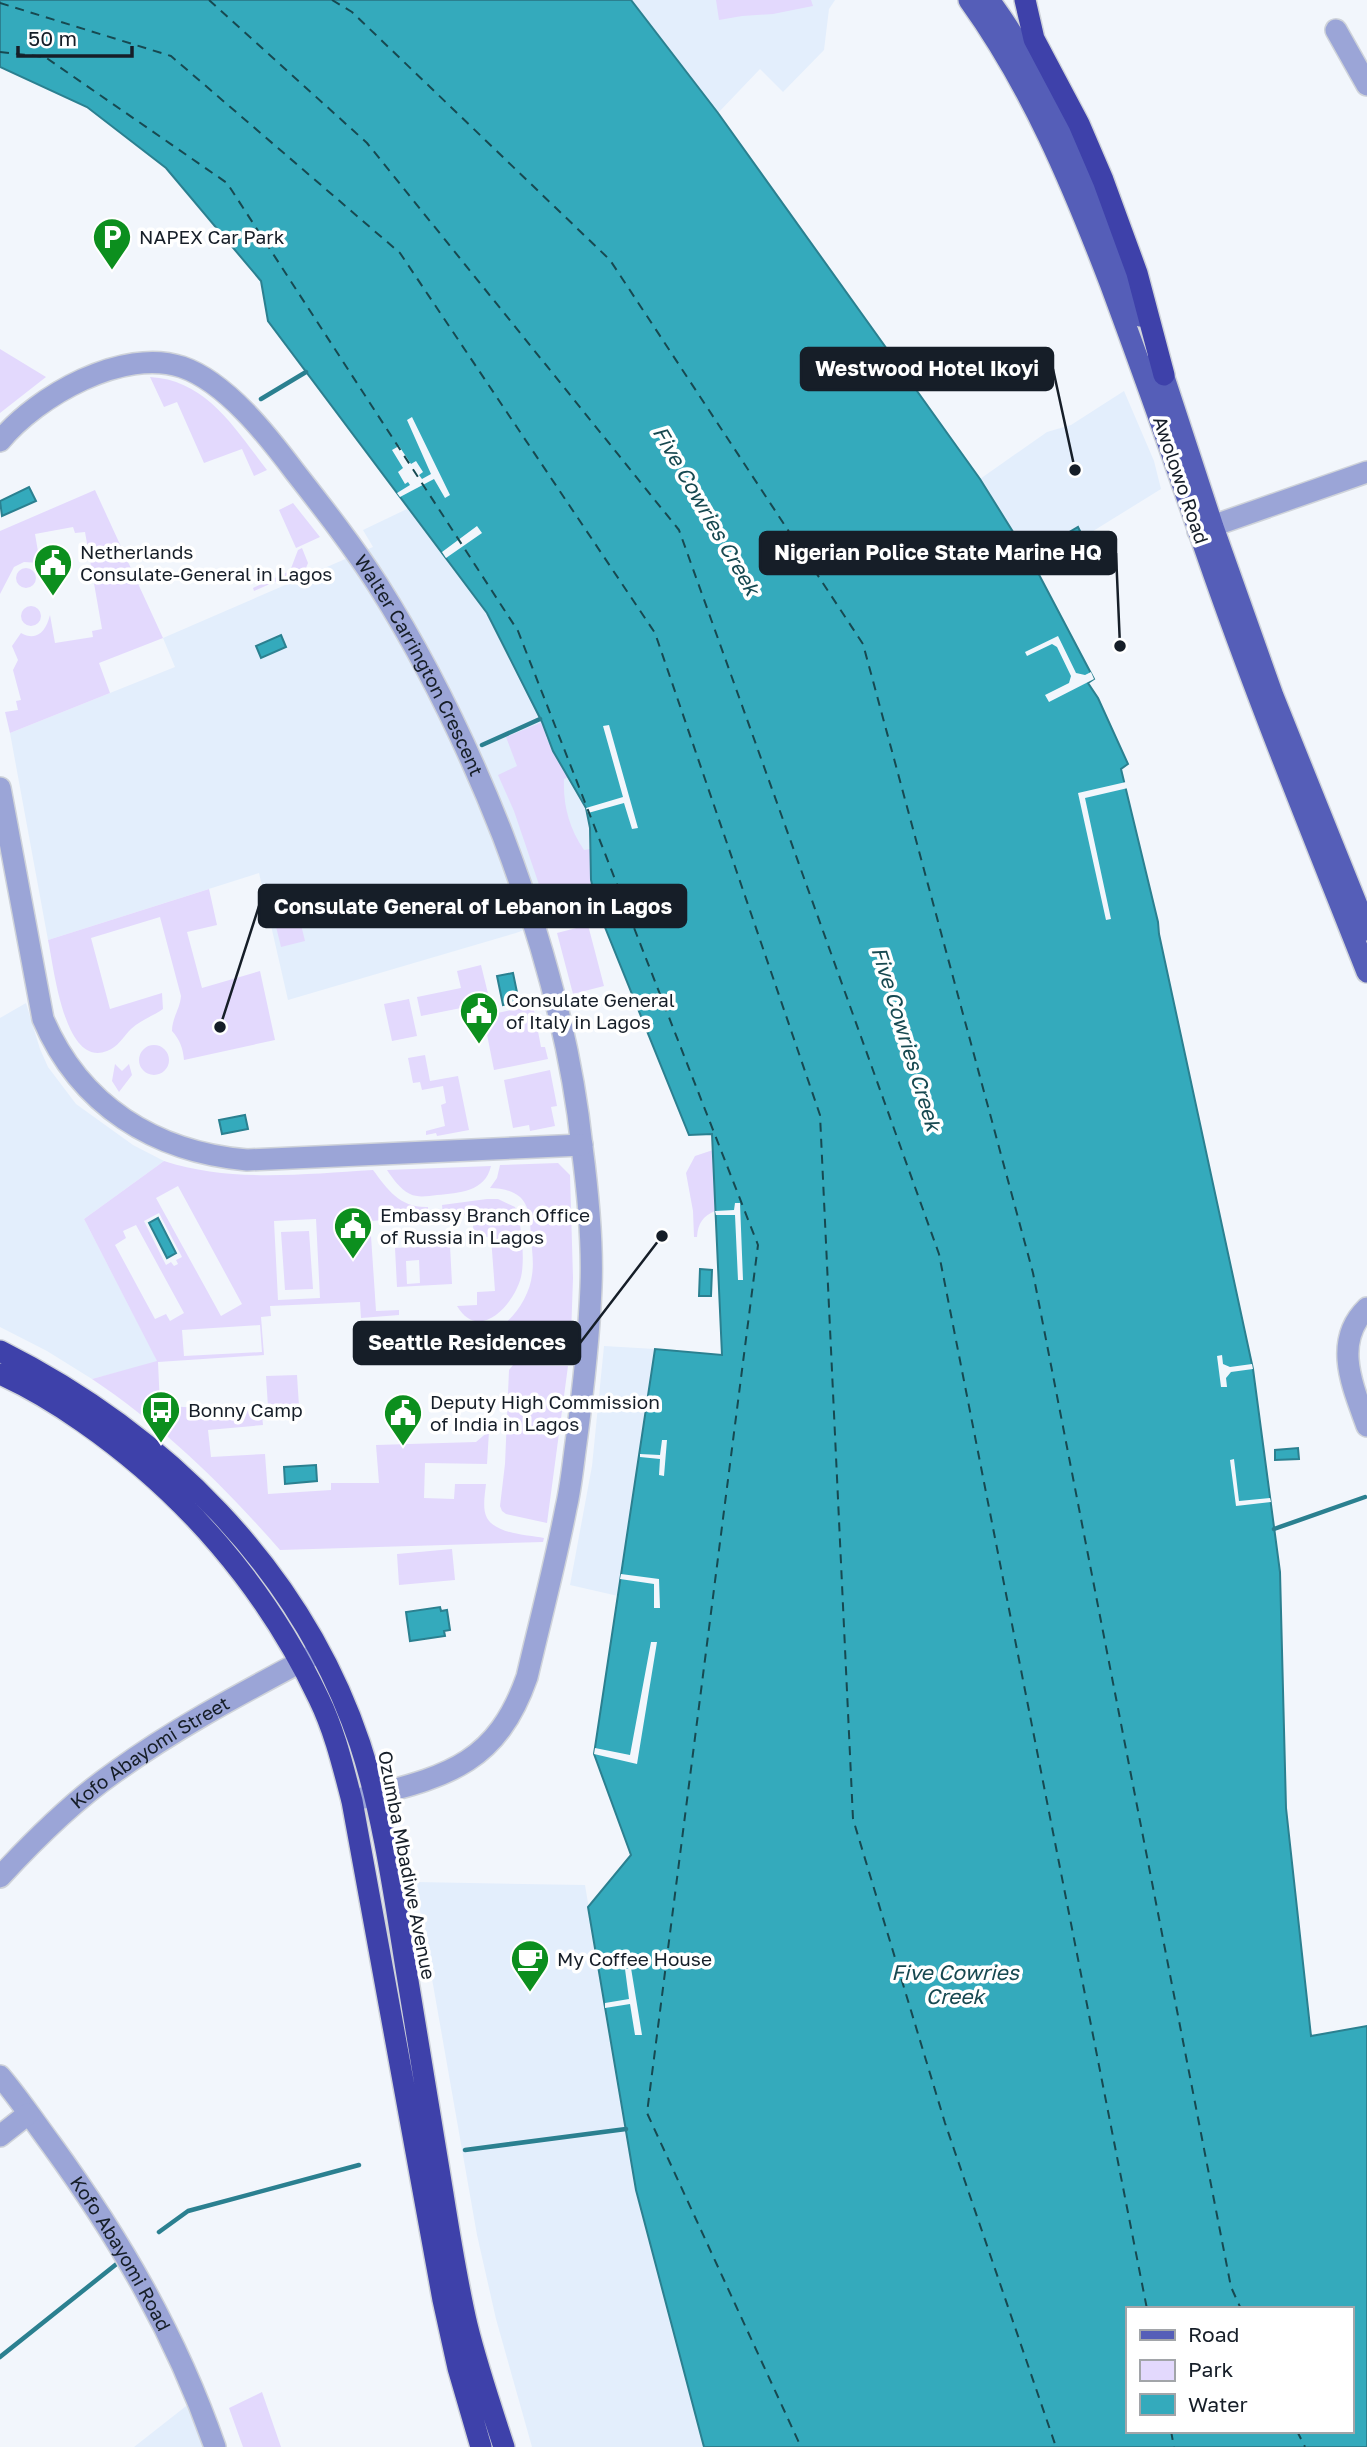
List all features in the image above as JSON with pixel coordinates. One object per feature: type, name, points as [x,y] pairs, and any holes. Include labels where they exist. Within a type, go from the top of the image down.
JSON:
[{"type":"highway","points":[[1025,0],[1034,39],[1079,124],[1103,180],[1137,273],[1164,375]]},
{"type":"highway","name":"Ozumba Mbadiwe Avenue","points":[[0,1351],[43,1372],[103,1410],[198,1489],[248,1545],[300,1618],[352,1801],[443,2300],[458,2368],[481,2447]]},
{"type":"highway","name":"Ozumba Mbadiwe Avenue","points":[[0,1374],[60,1407],[110,1441],[159,1480],[241,1571],[275,1619],[339,1694],[359,1743],[374,1795],[467,2326],[503,2447]]},
{"type":"main road","name":"Awolowo Road","points":[[968,0],[1012,66],[1075,193],[1367,930]]},
{"type":"main road","name":"Awolowo Road","points":[[989,0],[1024,54],[1071,140],[1164,375],[1206,529],[1260,703],[1367,972]]},
{"type":"street","points":[[1336,30],[1367,85]]},
{"type":"street","name":"Walter Carrington Crescent","points":[[0,441],[23,418],[66,389],[104,369],[127,363],[151,362],[181,366],[206,379],[258,425],[336,524],[376,582],[432,678],[503,836],[534,926],[559,1014],[574,1083],[582,1145],[592,1283],[584,1382],[567,1504],[527,1677],[518,1704],[503,1730],[469,1761],[433,1779],[352,1801]]},
{"type":"street","points":[[1206,529],[1367,472]]},
{"type":"street","points":[[0,788],[36,988],[54,1045],[82,1081],[109,1107],[145,1132],[186,1150],[247,1160],[582,1145]]},
{"type":"street","points":[[1367,1308],[1349,1333],[1347,1353],[1349,1377],[1367,1426]]},
{"type":"street","name":"Kofo Abayomi Street","points":[[0,1877],[45,1830],[115,1772],[170,1736],[310,1657]]},
{"type":"street","name":"Kofo Abayomi Road","points":[[0,2076],[109,2226],[138,2275],[180,2360],[215,2447]]},
{"type":"street","points":[[0,2136],[28,2113]]},
{"type":"shaded area","points":[[631,0],[835,0],[829,9],[824,50],[783,92],[760,69],[718,113]]},
{"type":"shaded area","points":[[1124,391],[1154,461],[1161,489],[1035,567],[980,479],[1047,432],[1071,425]]},
{"type":"shaded area","points":[[409,508],[487,613],[542,722],[559,763],[581,796],[588,813],[591,880],[598,910],[551,920],[516,933],[288,1000],[259,873],[48,940],[10,733],[175,667],[163,638],[373,547],[363,530]]},
{"type":"shaded area","points":[[26,1003],[48,1067],[76,1104],[133,1145],[164,1161],[84,1219],[158,1362],[92,1379],[47,1351],[0,1327],[0,1018]]},
{"type":"shaded area","points":[[604,1346],[655,1349],[618,1596],[570,1585],[592,1466]]},
{"type":"shaded area","points":[[415,1882],[585,1885],[636,2190],[704,2447],[532,2447],[496,2319],[477,2235]]},
{"type":"shaded area","points":[[190,2403],[205,2447],[134,2447]]},
{"type":"green space","points":[[716,0],[811,0],[813,6],[719,20]]},
{"type":"green space","points":[[0,349],[46,377],[0,413]]},
{"type":"green space","points":[[150,377],[170,380],[204,397],[231,423],[267,470],[254,476],[242,449],[204,463],[177,402],[164,407]]},
{"type":"green space","points":[[95,490],[163,638],[99,663],[110,693],[10,733],[5,712],[18,710],[16,701],[21,700],[13,670],[18,660],[12,646],[21,633],[32,636],[40,633],[50,615],[55,643],[93,637],[92,631],[102,629],[85,532],[75,533],[73,527],[35,534],[40,563],[24,562],[14,567],[0,594],[0,531]]},
{"type":"green space","points":[[293,503],[320,537],[296,548],[279,510]]},
{"type":"green space","points":[[302,548],[308,563],[306,568],[254,591],[253,588],[290,571],[298,550]]},
{"type":"green space","points":[[26,568],[33,571],[36,578],[33,585],[26,588],[19,585],[16,578],[19,571]]},
{"type":"green space","points":[[31,606],[38,609],[41,616],[38,623],[31,626],[24,623],[21,616],[24,609]]},
{"type":"green space","points":[[542,722],[547,739],[569,777],[564,779],[566,807],[579,842],[584,850],[590,849],[591,881],[598,910],[551,920],[514,811],[498,775],[517,766],[506,737]]},
{"type":"green space","points":[[292,888],[305,941],[281,947],[268,894]]},
{"type":"green space","points":[[209,889],[217,925],[187,932],[202,988],[260,971],[275,1040],[184,1060],[181,1044],[172,1031],[181,996],[160,917],[91,938],[110,1009],[162,993],[163,1009],[131,1029],[107,1051],[92,1052],[80,1045],[64,1012],[48,940]]},
{"type":"green space","points":[[588,925],[604,986],[573,994],[557,933]]},
{"type":"green space","points":[[481,965],[493,1014],[533,1005],[541,1047],[545,1047],[548,1059],[494,1070],[481,1004],[421,1016],[417,997],[461,988],[457,971]]},
{"type":"green space","points":[[409,999],[417,1036],[392,1041],[384,1004]]},
{"type":"green space","points":[[154,1045],[160,1046],[168,1054],[168,1066],[160,1074],[154,1075],[148,1074],[140,1066],[139,1060],[140,1054],[148,1046]]},
{"type":"green space","points":[[425,1055],[430,1081],[458,1076],[469,1130],[437,1136],[436,1133],[426,1135],[426,1131],[445,1126],[441,1105],[446,1103],[443,1086],[422,1090],[420,1082],[413,1083],[408,1058]]},
{"type":"green space","points":[[115,1064],[122,1071],[129,1064],[132,1075],[119,1092],[112,1081]]},
{"type":"green space","points":[[550,1070],[557,1106],[551,1107],[555,1126],[530,1131],[529,1125],[513,1128],[504,1080]]},
{"type":"green space","points":[[713,1150],[715,1211],[702,1221],[697,1237],[694,1237],[693,1211],[686,1173],[695,1156]]},
{"type":"green space","points":[[164,1161],[190,1168],[242,1175],[373,1170],[402,1201],[418,1207],[428,1207],[428,1217],[370,1221],[376,1311],[399,1310],[399,1315],[361,1318],[360,1302],[270,1306],[271,1316],[261,1317],[264,1355],[158,1362],[160,1406],[208,1408],[261,1405],[263,1425],[208,1430],[211,1457],[265,1454],[268,1494],[331,1490],[331,1483],[379,1483],[376,1445],[476,1442],[489,1431],[487,1464],[425,1463],[424,1498],[454,1499],[455,1484],[486,1484],[485,1510],[491,1523],[513,1533],[544,1538],[543,1542],[280,1550],[192,1458],[144,1417],[92,1379],[157,1361],[84,1219]],"holes":[[[178,1186],[242,1304],[221,1316],[156,1198]],[[159,1213],[182,1257],[176,1260],[178,1264],[174,1266],[171,1262],[166,1265],[144,1221]],[[316,1219],[320,1298],[278,1300],[274,1221]],[[136,1225],[184,1313],[170,1321],[166,1314],[155,1319],[115,1245],[126,1238],[123,1231]],[[260,1325],[262,1352],[184,1356],[182,1330]]]},
{"type":"green space","points":[[558,1163],[570,1175],[573,1278],[571,1336],[409,1346],[408,1339],[491,1331],[504,1324],[516,1312],[528,1290],[532,1275],[529,1216],[520,1197],[506,1190],[490,1188],[497,1178],[500,1165]]},
{"type":"green space","points":[[491,1166],[483,1181],[470,1190],[423,1196],[406,1192],[387,1170]]},
{"type":"green space","points":[[498,1199],[515,1207],[521,1232],[522,1270],[517,1288],[503,1308],[495,1316],[475,1321],[466,1317],[457,1306],[477,1305],[477,1292],[495,1291],[491,1237],[474,1237],[472,1215],[443,1216],[442,1205]]},
{"type":"green space","points":[[309,1231],[313,1289],[285,1290],[281,1232]]},
{"type":"green space","points":[[450,1245],[452,1284],[397,1287],[395,1248]],"holes":[[[419,1260],[420,1283],[407,1284],[406,1261]]]},
{"type":"green space","points":[[513,1365],[568,1366],[547,1523],[506,1514],[500,1506],[505,1464],[509,1370]]},
{"type":"green space","points":[[297,1375],[299,1406],[268,1407],[266,1376]]},
{"type":"green space","points":[[452,1549],[455,1580],[399,1585],[397,1554]]},
{"type":"green space","points":[[262,2392],[281,2447],[243,2447],[229,2408]]},
{"type":"water","name":"Five Cowries Creek","points":[[0,0],[631,0],[718,113],[980,479],[1035,567],[1094,679],[1088,683],[1098,698],[1128,764],[1121,769],[1158,922],[1253,1369],[1280,1572],[1286,1808],[1311,2036],[1367,2026],[1367,2447],[704,2447],[636,2190],[588,1907],[631,1855],[594,1754],[655,1349],[722,1355],[712,1134],[689,1135],[598,910],[591,880],[590,828],[586,808],[553,751],[542,722],[487,613],[268,321],[261,281],[166,168],[87,107],[0,67]]},
{"type":"water","points":[[29,487],[36,501],[2,516],[0,501]]},
{"type":"water","points":[[1078,527],[1083,537],[1060,550],[1054,541]]},
{"type":"water","points":[[281,635],[286,647],[261,658],[256,646]]},
{"type":"water","points":[[513,973],[519,1002],[503,1005],[497,976]]},
{"type":"water","points":[[245,1115],[248,1129],[222,1134],[219,1120]]},
{"type":"water","points":[[158,1218],[176,1253],[167,1258],[149,1223]]},
{"type":"water","points":[[700,1269],[712,1270],[711,1296],[699,1296]]},
{"type":"water","points":[[1298,1448],[1299,1459],[1275,1460],[1275,1450]]},
{"type":"water","points":[[316,1465],[317,1481],[285,1484],[284,1467]]},
{"type":"water","points":[[440,1607],[441,1611],[447,1610],[450,1630],[444,1631],[445,1636],[410,1641],[406,1612]]},
{"type":"pier","points":[[412,417],[450,495],[445,498],[434,479],[400,497],[397,493],[410,485],[408,482],[405,484],[398,472],[403,468],[392,450],[399,446],[411,464],[416,461],[423,472],[419,475],[422,479],[431,474],[407,420]]},
{"type":"pier","points":[[477,526],[482,533],[446,558],[442,552]]},
{"type":"pier","points":[[1058,636],[1076,673],[1085,675],[1091,672],[1094,679],[1049,702],[1045,695],[1069,683],[1071,676],[1057,647],[1052,644],[1027,656],[1025,652]]},
{"type":"pier","points":[[609,725],[638,828],[632,829],[624,803],[588,813],[586,808],[623,797],[603,726]]},
{"type":"pier","points":[[1126,782],[1128,788],[1085,798],[1111,919],[1106,920],[1078,793]]},
{"type":"pier","points":[[735,1203],[740,1203],[743,1280],[738,1280],[735,1215],[716,1215],[715,1211],[734,1210]]},
{"type":"pier","points":[[1222,1355],[1223,1364],[1230,1367],[1252,1364],[1253,1369],[1231,1372],[1226,1378],[1227,1387],[1221,1387],[1217,1356]]},
{"type":"pier","points":[[662,1440],[667,1440],[664,1476],[659,1475],[660,1459],[640,1457],[640,1454],[660,1455]]},
{"type":"pier","points":[[1234,1459],[1239,1501],[1270,1498],[1271,1502],[1236,1506],[1230,1460]]},
{"type":"pier","points":[[621,1574],[659,1579],[660,1608],[654,1608],[654,1584],[620,1579]]},
{"type":"pier","points":[[651,1642],[657,1642],[637,1764],[594,1754],[595,1748],[630,1755]]},
{"type":"pier","points":[[631,1968],[642,2035],[635,2035],[630,2004],[605,2008],[605,2003],[629,1999],[625,1969]]},
{"type":"waterway","points":[[261,399],[306,372]]},
{"type":"waterway","points":[[482,745],[540,719]]},
{"type":"waterway","points":[[1274,1529],[1365,1497]]},
{"type":"waterway","points":[[465,2150],[626,2129]]},
{"type":"waterway","points":[[159,2232],[188,2211],[359,2165]]},
{"type":"waterway","points":[[0,2357],[119,2262]]},
{"type":"ferry route","points":[[209,0],[367,143],[679,530],[939,1254],[1147,2307]]},
{"type":"ferry route","points":[[332,0],[352,12],[610,260],[863,644],[1033,1273],[1231,2287],[1240,2307]]},
{"type":"ferry route","points":[[0,3],[171,56],[400,253],[655,633],[820,1115],[853,1819],[945,2123],[1056,2447]]},
{"type":"ferry route","points":[[0,52],[45,57],[227,183],[518,631],[758,1245],[647,2113],[801,2447]]},
{"type":"ferry route","points":[[1171,2433],[1174,2447]]},
{"type":"ferry route","points":[[1298,2433],[1305,2447]]},
{"type":"place","name":"NAPEX Car Park","points":[[112,271]]},
{"type":"place","name":"Westwood Hotel Ikoyi","points":[[1075,470]]},
{"type":"place","name":"Netherlands Consulate-General in Lagos","points":[[53,597]]},
{"type":"place","name":"Nigerian Police State Marine HQ","points":[[1120,646]]},
{"type":"place","name":"Consulate General of Lebanon in Lagos","points":[[220,1027]]},
{"type":"place","name":"Consulate General of Italy in Lagos","points":[[479,1045]]},
{"type":"place","name":"Seattle Residences","points":[[662,1236]]},
{"type":"place","name":"Embassy Branch Office of Russia in Lagos","points":[[353,1260]]},
{"type":"place","name":"Bonny Camp","points":[[161,1444]]},
{"type":"place","name":"Deputy High Commission of India in Lagos","points":[[403,1447]]},
{"type":"place","name":"My Coffee House","points":[[530,1993]]}]
